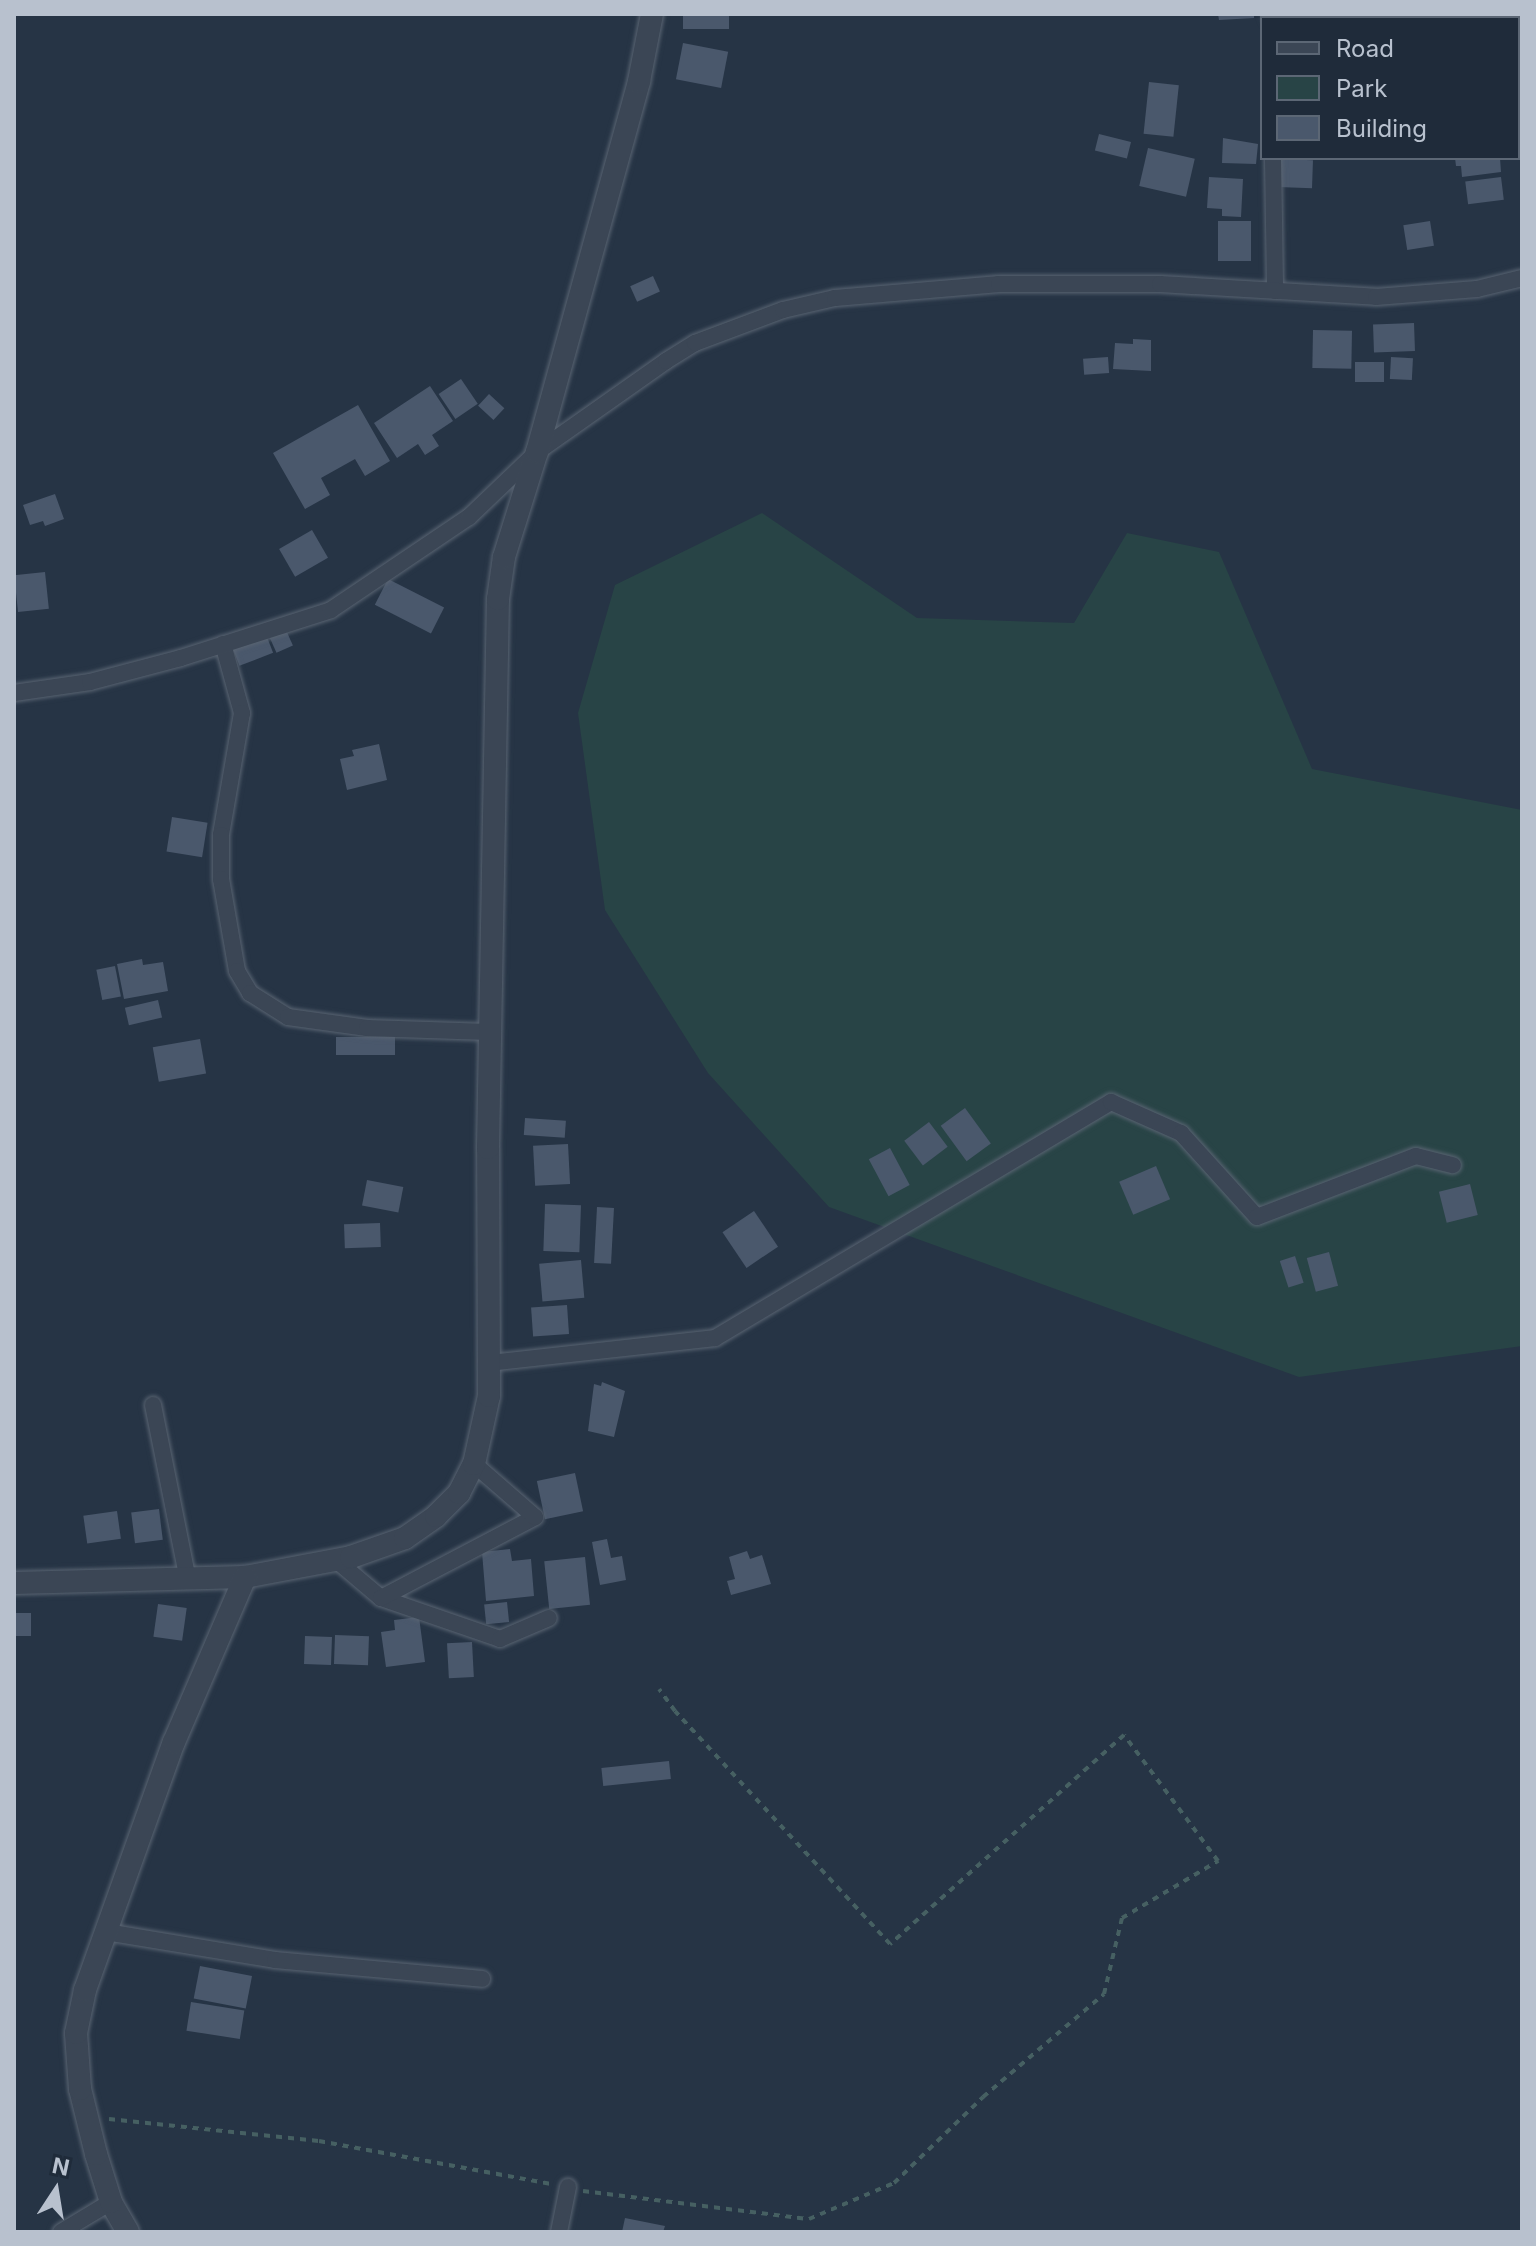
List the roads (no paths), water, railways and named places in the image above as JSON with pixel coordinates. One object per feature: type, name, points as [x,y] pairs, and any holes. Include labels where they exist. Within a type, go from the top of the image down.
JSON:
[{"type":"street","points":[[14,1583],[245,1577],[336,1560],[382,1548],[405,1538],[459,1493],[474,1464],[489,1396],[489,1032],[498,599],[504,557],[537,452],[639,81],[652,14]]},
{"type":"street","points":[[1273,160],[1275,291]]},
{"type":"street","points":[[14,693],[90,682],[331,610],[469,517],[537,452],[695,343],[783,310],[835,298],[999,284],[1160,284],[1376,297],[1477,289],[1522,278]]},
{"type":"street","points":[[223,644],[242,713],[221,835],[221,879],[237,971],[250,993],[288,1017],[367,1028],[489,1032]]},
{"type":"street","points":[[489,1363],[715,1338],[1111,1102],[1181,1133],[1257,1217],[1416,1156],[1453,1165]]},
{"type":"street","points":[[153,1405],[188,1580]]},
{"type":"street","points":[[381,1598],[535,1517],[474,1464]]},
{"type":"street","points":[[336,1560],[381,1598],[500,1639],[549,1618]]},
{"type":"street","points":[[128,2232],[111,2202],[87,2116],[80,2089],[76,2033],[85,1990],[174,1742],[245,1577]]},
{"type":"street","points":[[106,1932],[275,1960],[482,1979]]},
{"type":"street","points":[[559,2232],[568,2187]]},
{"type":"street","points":[[61,2232],[111,2202]]}]
